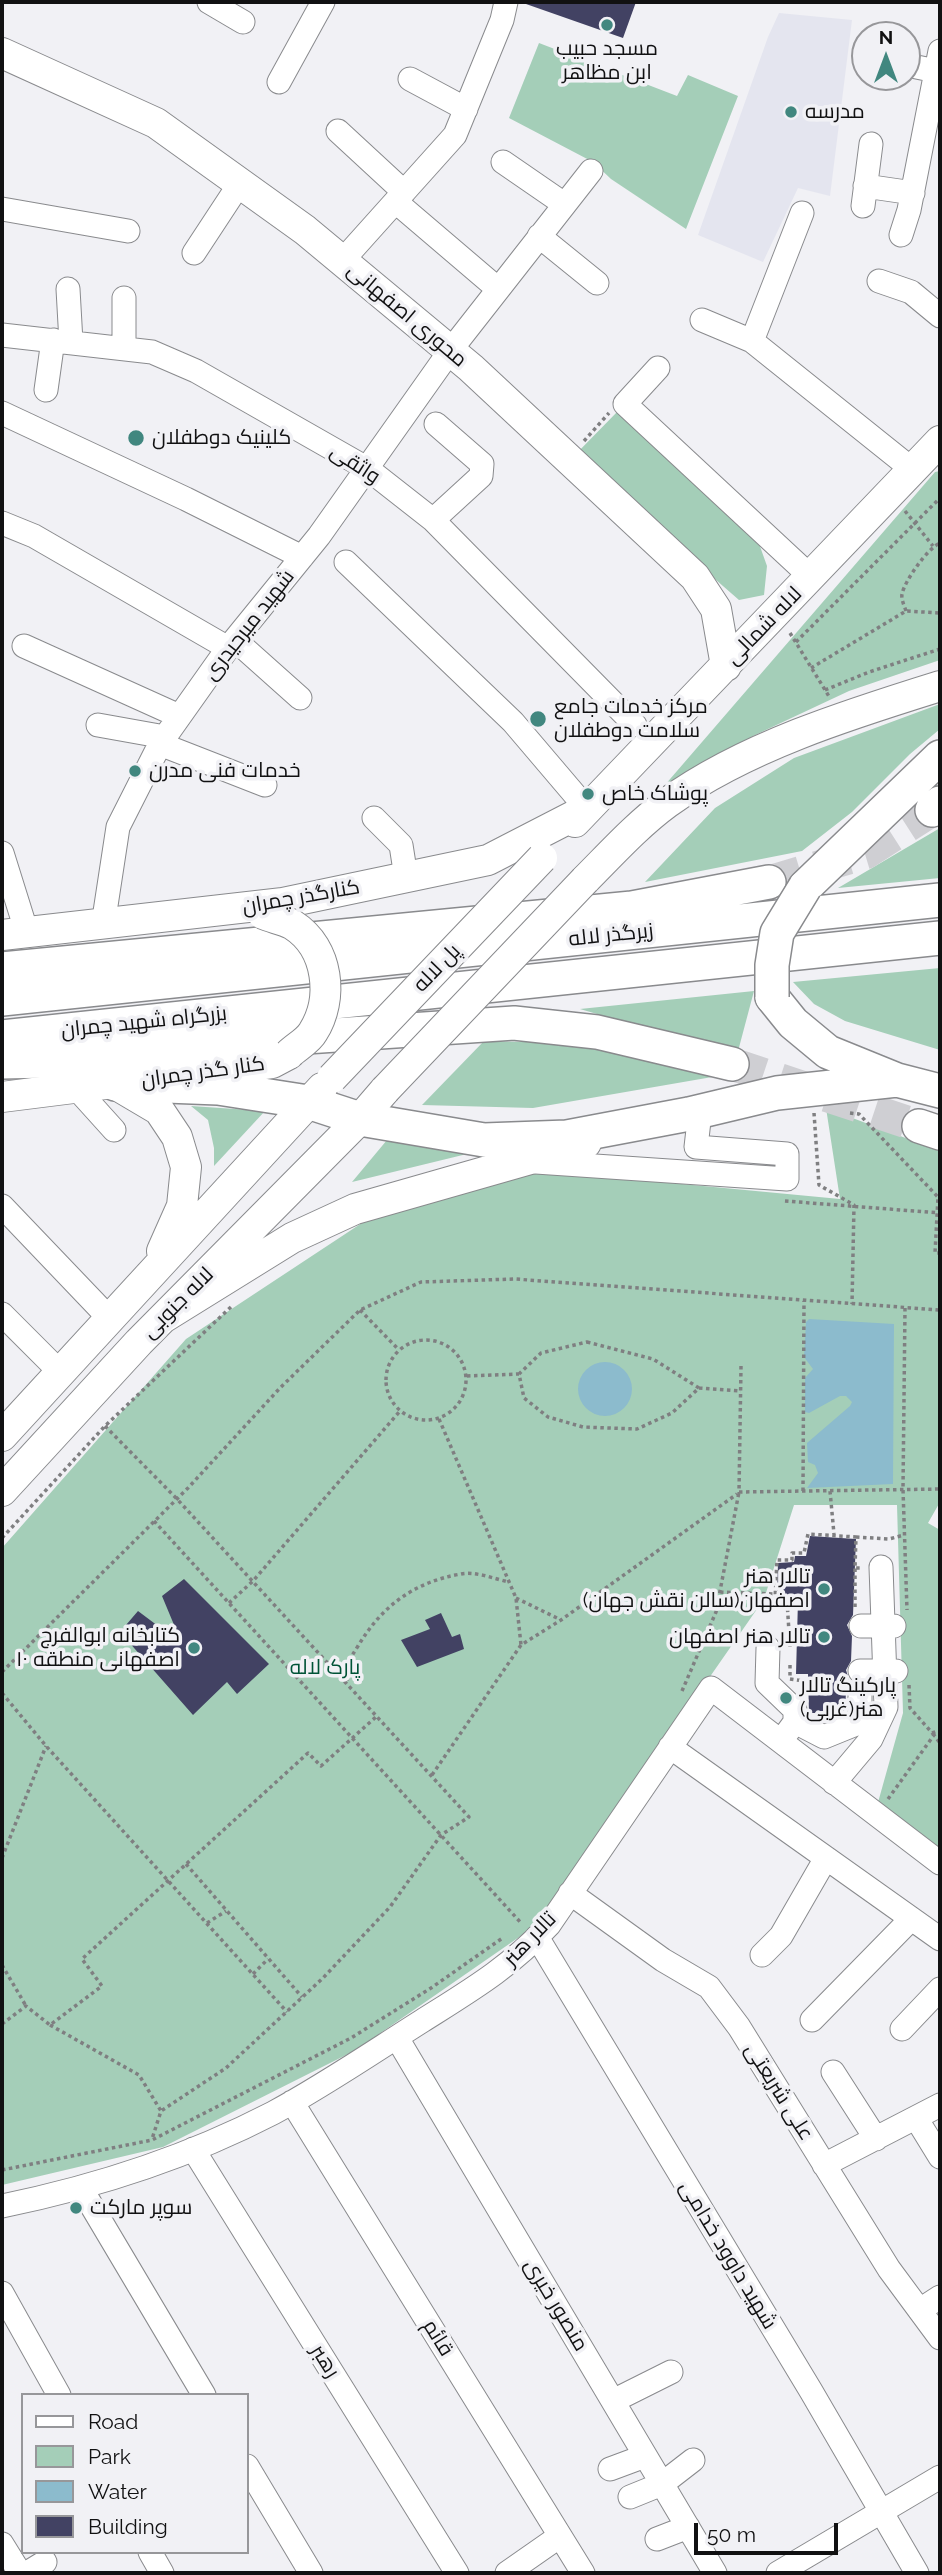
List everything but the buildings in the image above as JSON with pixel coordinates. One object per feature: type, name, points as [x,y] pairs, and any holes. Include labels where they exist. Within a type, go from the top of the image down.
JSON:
[{"type":"highway","points":[[940,757],[805,887],[777,933],[772,965],[772,997],[793,1023],[828,1052],[897,1080],[940,1091]]},
{"type":"highway","points":[[2,969],[632,908],[769,882]]},
{"type":"highway","name":"زیرگذر لاله","points":[[281,970],[940,900]]},
{"type":"highway","name":"زیرگذر لاله","points":[[287,1006],[940,938]]},
{"type":"highway","name":"بزرگراه شهید چمران","points":[[2,999],[281,970]]},
{"type":"highway","name":"بزرگراه شهید چمران","points":[[2,1037],[287,1006]]},
{"type":"highway","points":[[2,1062],[96,1060],[306,1037],[514,1023],[597,1032],[732,1063]]},
{"type":"highway","points":[[116,1084],[218,1088],[308,1102],[360,1119],[484,1140],[567,1137],[695,1113],[777,1093],[897,1080]]},
{"type":"main road","name":"محوری اصفهانی","points":[[2,53],[156,122],[305,230],[450,351],[695,576],[716,609],[726,666]]},
{"type":"main road","name":"لاله شمالی","points":[[542,858],[890,494],[927,466],[940,441]]},
{"type":"main road","points":[[842,718],[940,686]]},
{"type":"main road","name":"لاله جنوبی","points":[[2,1491],[163,1318],[360,1119],[627,838],[667,803],[731,765],[842,718]]},
{"type":"main road","name":"کنارگذر چمران","points":[[14,934],[283,903],[488,860],[587,809]]},
{"type":"main road","name":"پل لاله","points":[[308,1102],[542,858]]},
{"type":"main road","name":"کنار گذر چمران","points":[[116,1084],[272,1063],[289,1054],[312,1035],[322,1015],[327,993],[324,969],[312,943],[293,925],[262,914],[207,913]]},
{"type":"main road","points":[[2,1097],[116,1084],[159,1110],[177,1137],[186,1167],[182,1206],[150,1277]]},
{"type":"main road","name":"لاله جنوبی","points":[[2,1436],[308,1102]]},
{"type":"main road","points":[[163,1318],[282,1244],[355,1209],[695,1113]]},
{"type":"street","points":[[209,2],[243,22]]},
{"type":"street","points":[[279,82],[323,2]]},
{"type":"street","points":[[342,261],[455,135],[502,20],[502,3]]},
{"type":"street","points":[[901,235],[913,193],[938,61]]},
{"type":"street","points":[[410,79],[466,108]]},
{"type":"street","points":[[338,131],[400,197],[498,289]]},
{"type":"street","points":[[871,144],[864,196],[913,193]]},
{"type":"street","points":[[503,162],[564,204]]},
{"type":"street","name":"شهید میرحیدری","points":[[103,925],[118,827],[162,740],[231,644],[302,557],[368,469],[450,351],[590,172]]},
{"type":"street","points":[[194,253],[240,183]]},
{"type":"street","points":[[2,209],[128,231]]},
{"type":"street","points":[[752,341],[802,213]]},
{"type":"street","points":[[539,236],[597,283]]},
{"type":"street","points":[[879,281],[911,292],[940,316]]},
{"type":"street","points":[[46,390],[62,341],[68,289]]},
{"type":"street","points":[[124,298],[124,348]]},
{"type":"street","points":[[702,320],[752,341],[927,466]]},
{"type":"street","name":"واثقی","points":[[2,335],[152,352],[196,371],[368,469],[433,520],[635,725]]},
{"type":"street","points":[[658,368],[625,404],[811,576]]},
{"type":"street","points":[[2,413],[302,557]]},
{"type":"street","points":[[433,520],[481,476],[483,470],[482,464],[436,424]]},
{"type":"street","points":[[2,523],[68,555],[231,644],[300,698]]},
{"type":"street","points":[[346,562],[513,722],[587,809]]},
{"type":"street","points":[[24,646],[180,716]]},
{"type":"street","points":[[98,725],[162,740],[265,785]]},
{"type":"street","points":[[374,818],[401,845],[406,877]]},
{"type":"street","points":[[2,853],[14,934]]},
{"type":"street","points":[[76,1089],[114,1130]]},
{"type":"street","points":[[522,1161],[787,1179],[787,1154],[696,1147],[695,1113]]},
{"type":"street","points":[[2,1206],[110,1320]]},
{"type":"street","points":[[2,1314],[61,1373]]},
{"type":"street","points":[[834,1783],[871,1740],[887,1707],[890,1671],[875,1609],[872,1567]]},
{"type":"street","points":[[768,1648],[767,1683],[795,1710],[795,1722],[780,1741]]},
{"type":"street","points":[[795,1722],[824,1737],[856,1724],[860,1713],[860,1681],[890,1671]]},
{"type":"street","name":"تالار هنر","points":[[2,2206],[81,2188],[193,2149],[292,2102],[337,2077],[491,1978],[530,1931],[549,1925],[711,1688],[940,1863]]},
{"type":"street","points":[[670,1747],[940,1939]]},
{"type":"street","points":[[762,1955],[780,1936],[826,1858]]},
{"type":"street","name":"علی شریعتی","points":[[570,1893],[663,1960],[709,1987],[739,2027],[889,2269],[940,2338]]},
{"type":"street","points":[[812,2021],[911,1919]]},
{"type":"street","name":"شهید داوود خدامی","points":[[530,1931],[917,2573]]},
{"type":"street","points":[[902,2029],[940,1989]]},
{"type":"street","name":"منصور خیری","points":[[397,2038],[715,2573]]},
{"type":"street","points":[[833,2072],[876,2139]]},
{"type":"street","name":"قائم","points":[[292,2102],[583,2573]]},
{"type":"street","points":[[824,2165],[940,2106]]},
{"type":"street","points":[[916,2118],[940,2157]]},
{"type":"street","name":"رهبر","points":[[193,2149],[457,2573]]},
{"type":"street","points":[[81,2188],[203,2393]]},
{"type":"street","points":[[2,2293],[58,2393]]},
{"type":"street","points":[[920,2310],[940,2297]]},
{"type":"street","points":[[613,2401],[671,2372]]},
{"type":"street","points":[[610,2469],[645,2456]]},
{"type":"street","points":[[630,2497],[662,2484],[693,2460]]},
{"type":"street","points":[[248,2468],[311,2573]]},
{"type":"street","points":[[778,2573],[940,2477]]},
{"type":"street","points":[[657,2539],[688,2527]]},
{"type":"street","points":[[507,2573],[560,2536]]},
{"type":"street","points":[[2,2544],[20,2573]]},
{"type":"street","points":[[151,2554],[162,2573]]},
{"type":"path","points":[[569,460],[615,405],[625,404]]},
{"type":"path","points":[[890,494],[933,546]]},
{"type":"path","points":[[796,642],[940,498]]},
{"type":"path","points":[[906,611],[901,597],[906,582],[933,546],[940,543]]},
{"type":"path","points":[[811,668],[906,611],[940,612]]},
{"type":"path","points":[[777,612],[842,718]]},
{"type":"path","points":[[825,690],[869,672],[940,649]]},
{"type":"path","points":[[799,1091],[814,1105],[819,1185],[854,1205]]},
{"type":"path","points":[[848,1112],[859,1114],[938,1197],[940,1213],[935,1253],[940,1254]]},
{"type":"path","points":[[776,1200],[940,1213]]},
{"type":"path","points":[[852,1304],[854,1205]]},
{"type":"path","points":[[2,1672],[177,1499],[280,1388],[360,1310],[421,1282],[515,1279],[940,1310]]},
{"type":"path","points":[[803,1492],[804,1301]]},
{"type":"path","points":[[2,1538],[105,1426],[236,1302]]},
{"type":"path","points":[[903,1489],[905,1308]]},
{"type":"path","points":[[360,1310],[399,1350]]},
{"type":"path","points":[[422,1340],[435,1340],[457,1353],[467,1376],[466,1390],[461,1402],[451,1413],[439,1419],[425,1421],[411,1418],[391,1401],[386,1388],[390,1360],[410,1343],[422,1340]]},
{"type":"path","points":[[467,1376],[519,1374],[541,1353],[587,1342],[653,1359],[699,1388],[741,1391]]},
{"type":"path","points":[[681,1694],[716,1612],[739,1492],[741,1366]]},
{"type":"path","points":[[519,1374],[524,1398],[548,1417],[583,1427],[637,1429],[672,1413],[699,1388]]},
{"type":"path","points":[[229,1603],[253,1581],[400,1411]]},
{"type":"path","points":[[439,1419],[516,1598],[522,1645]]},
{"type":"path","points":[[105,1426],[177,1499],[469,1817],[441,1835],[390,1907],[287,2012],[226,2067],[161,2111],[152,2140]]},
{"type":"path","points":[[432,1775],[522,1645],[739,1492],[940,1489]]},
{"type":"path","points":[[830,1491],[834,1535]]},
{"type":"path","points":[[155,1521],[530,1931]]},
{"type":"path","points":[[805,1698],[803,1681],[790,1679],[787,1601],[775,1599],[777,1560],[792,1560],[792,1553],[804,1553],[808,1534],[889,1539],[904,1535]]},
{"type":"path","points":[[856,1537],[855,1568],[875,1609]]},
{"type":"path","points":[[855,1568],[872,1567]]},
{"type":"path","points":[[347,1683],[345,1668],[367,1631],[389,1605],[424,1585],[464,1573],[509,1582]]},
{"type":"path","points":[[720,1592],[775,1594]]},
{"type":"path","points":[[516,1598],[561,1620]]},
{"type":"path","points":[[2,1693],[46,1746],[287,2012]]},
{"type":"path","points":[[50,2025],[102,1986],[82,1959],[308,1753],[321,1766],[377,1716]]},
{"type":"path","points":[[932,1733],[940,1730]]},
{"type":"path","points":[[884,1805],[934,1735],[940,1743]]},
{"type":"path","points":[[2,1857],[46,1746]]},
{"type":"path","points":[[186,1864],[302,1997]]},
{"type":"path","points":[[207,1923],[226,1911]]},
{"type":"path","points":[[2,2170],[152,2140],[351,2038],[431,1988],[511,1932]]},
{"type":"path","points":[[253,1974],[268,1959]]},
{"type":"path","points":[[2,1965],[26,2006],[50,2025],[139,2076],[161,2111]]},
{"type":"path","points":[[2,2024],[26,2006]]},
{"type":"shaded area","name":"مدرسه","points":[[779,13],[852,20],[830,196],[798,188],[763,262],[698,235],[768,37]]},
{"type":"green space","points":[[539,43],[677,96],[688,75],[738,96],[686,229],[611,179],[593,162],[509,118]]},
{"type":"green space","points":[[617,412],[757,538],[767,566],[764,595],[739,600],[574,456]]},
{"type":"green space","points":[[940,471],[940,660],[849,691],[753,736],[658,793],[935,472]]},
{"type":"green space","points":[[940,704],[940,729],[910,754],[852,812],[802,851],[645,882],[715,808],[794,758]]},
{"type":"green space","points":[[940,828],[940,878],[838,888]]},
{"type":"green space","points":[[940,968],[940,1050],[845,1021],[814,1004],[793,982]]},
{"type":"green space","points":[[754,991],[737,1055],[580,1009]]},
{"type":"green space","points":[[484,1041],[568,1043],[718,1076],[533,1108],[422,1105]]},
{"type":"green space","points":[[191,1106],[265,1111],[214,1166],[214,1148],[208,1120]]},
{"type":"green space","name":"پارک لاله","points":[[826,1108],[940,1151],[940,1502],[928,1523],[940,1530],[940,1850],[877,1806],[903,1713],[897,1505],[794,1505],[764,1599],[538,1924],[356,2050],[163,2147],[2,2185],[2,1548],[186,1339],[374,1215],[545,1171],[840,1199]]},
{"type":"green space","points":[[392,1134],[471,1153],[352,1182]]},
{"type":"water","points":[[809,1319],[894,1324],[893,1484],[807,1488],[818,1473],[815,1465],[808,1462],[807,1443],[852,1402],[846,1396],[840,1396],[809,1413],[805,1412],[805,1378],[813,1369],[804,1357],[806,1322]]},
{"type":"water","points":[[605,1362],[624,1370],[632,1389],[624,1408],[605,1416],[586,1408],[578,1389],[586,1370]]},
{"type":"tunnel","points":[[769,882],[865,853],[932,810]]},
{"type":"tunnel","points":[[732,1064],[919,1126]]},
{"type":"place","name":"مسجد حبیب ابن مظاهر","points":[[607,25]]},
{"type":"place","name":"مدرسه","points":[[791,112]]},
{"type":"place","name":"کلینیک دوطفلان","points":[[136,438]]},
{"type":"place","name":"مرکز خدمات جامع سلامت دوطفلان","points":[[538,719]]},
{"type":"place","name":"خدمات فنی مدرن","points":[[135,771]]},
{"type":"place","name":"پوشاک خاص","points":[[588,794]]},
{"type":"place","name":"تالار هنر اصفهان(سالن نقش جهان)","points":[[824,1589]]},
{"type":"place","name":"تالار هنر اصفهان","points":[[824,1637]]},
{"type":"place","name":"کتابخانه ابوالفرج اصفهانی منطقه ۱۰","points":[[194,1648]]},
{"type":"place","name":"پارکینگ تالار هنر(غربی)","points":[[786,1698]]},
{"type":"place","name":"سوپر مارکت","points":[[76,2208]]}]
